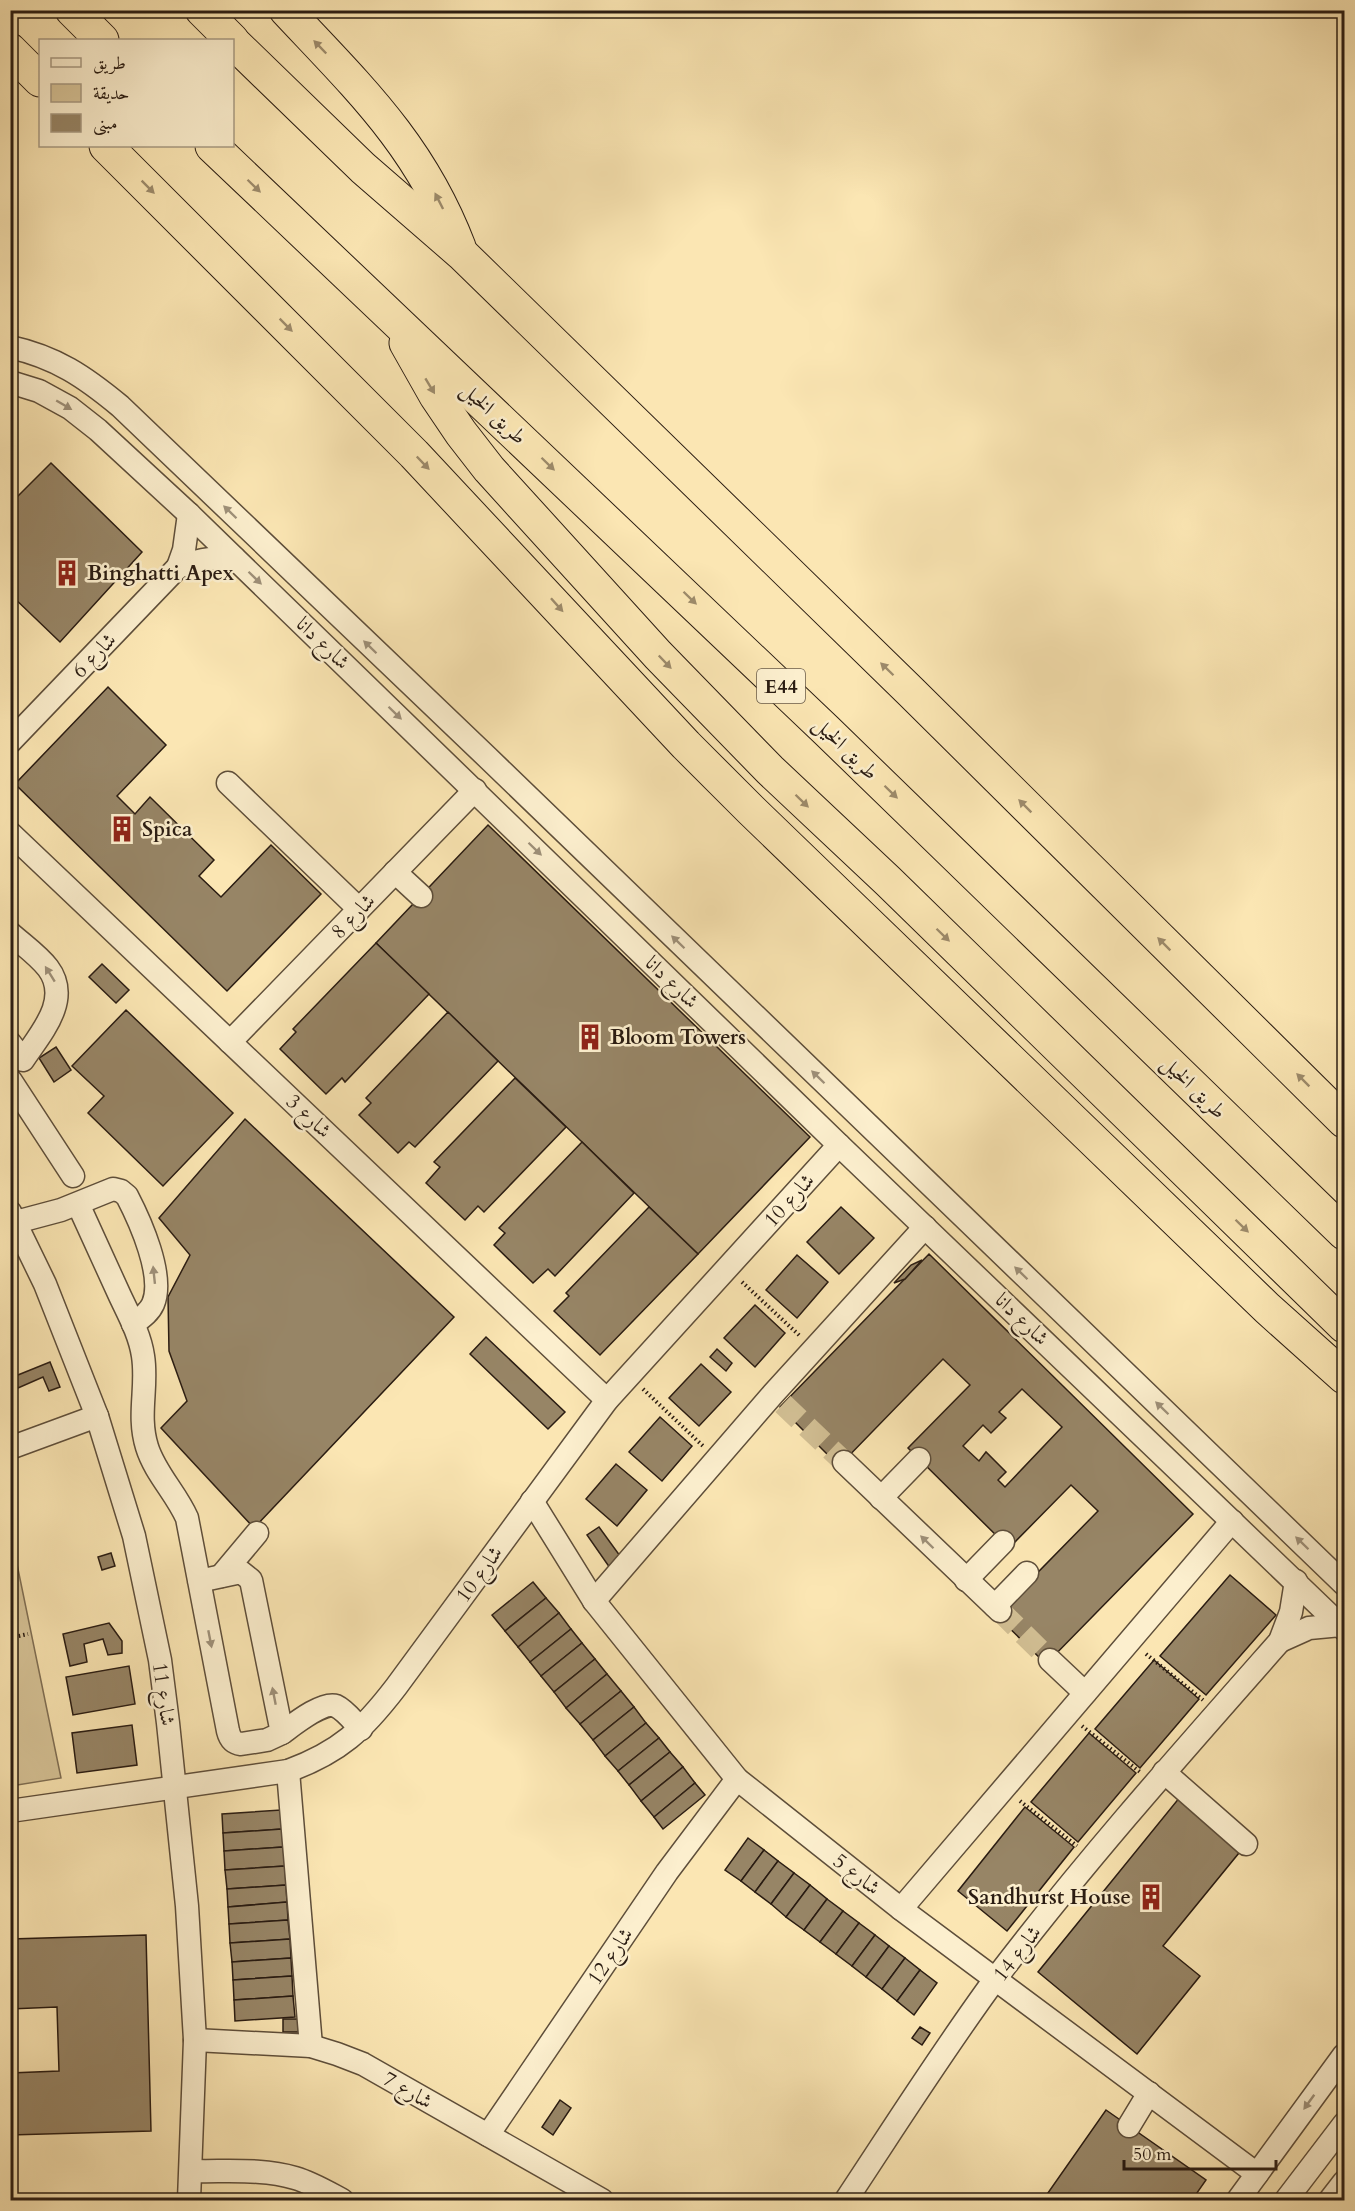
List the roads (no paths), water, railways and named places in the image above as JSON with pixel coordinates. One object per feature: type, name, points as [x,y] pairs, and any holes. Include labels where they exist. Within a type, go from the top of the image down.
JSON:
[{"type":"highway","points":[[72,10],[101,39]]},
{"type":"highway","points":[[202,10],[230,39]]},
{"type":"highway","points":[[286,10],[369,98],[407,146],[438,198],[462,254]]},
{"type":"highway","points":[[234,43],[363,168],[462,254],[911,692],[1344,1121]]},
{"type":"highway","points":[[10,50],[39,79]]},
{"type":"highway","points":[[107,147],[414,454],[686,745],[751,810],[1267,1308],[1344,1377]]},
{"type":"highway","name":"طريق الخيل","points":[[213,147],[793,698],[1344,1233]]},
{"type":"highway","points":[[392,316],[413,357],[461,433],[518,503],[611,604],[770,770],[888,881],[1344,1326]]},
{"type":"street","name":"شارع دانا","points":[[10,347],[52,360],[88,380],[112,400],[487,757],[1344,1584]]},
{"type":"street","name":"شارع دانا","points":[[10,382],[39,391],[70,408],[98,430],[189,514],[841,1146],[1343,1627]]},
{"type":"street","name":"شارع 6","points":[[10,742],[178,567],[184,550],[189,514]]},
{"type":"street","name":"شارع 6","points":[[178,567],[196,560],[215,557],[234,558]]},
{"type":"street","points":[[487,757],[480,754],[467,759],[463,766],[474,789],[495,798],[501,794],[506,781],[504,775]]},
{"type":"street","points":[[228,783],[359,909]]},
{"type":"street","name":"شارع 8","points":[[230,1042],[474,789]]},
{"type":"street","name":"شارع 3","points":[[10,832],[607,1400]]},
{"type":"street","points":[[395,872],[421,896]]},
{"type":"street","points":[[10,933],[48,968],[55,982],[57,998],[54,1014],[17,1052],[11,1082],[73,1176]]},
{"type":"street","points":[[858,1116],[850,1112],[842,1112],[835,1115],[830,1122],[829,1130],[841,1146],[860,1160],[867,1159],[878,1147],[875,1132]]},
{"type":"street","name":"شارع 10","points":[[10,1811],[288,1771],[331,1752],[361,1729],[396,1687],[607,1400],[841,1146]]},
{"type":"street","points":[[17,1226],[70,1207],[105,1191],[113,1189],[127,1196],[151,1253],[156,1293],[150,1309],[133,1324]]},
{"type":"street","points":[[70,1207],[133,1324],[143,1355],[142,1429],[156,1468],[176,1495],[187,1518],[210,1579],[229,1736],[236,1743],[241,1744],[267,1740],[320,1708],[331,1705],[342,1710],[361,1729]]},
{"type":"street","name":"شارع 11","points":[[17,1226],[45,1284],[97,1416],[120,1485],[148,1597],[167,1713],[187,1906],[195,2040],[189,2200]]},
{"type":"street","points":[[594,1601],[717,1458],[778,1399],[814,1349],[925,1227]]},
{"type":"street","points":[[10,1448],[97,1416]]},
{"type":"street","points":[[844,1462],[997,1609],[1027,1574]]},
{"type":"street","points":[[885,1502],[922,1462]]},
{"type":"street","name":"شارع 5","points":[[532,1501],[594,1601],[736,1779],[901,1909],[1257,2174]]},
{"type":"street","points":[[901,1909],[1232,1521]]},
{"type":"street","points":[[210,1579],[256,1533]]},
{"type":"street","points":[[963,1576],[1000,1539]]},
{"type":"street","points":[[210,1579],[241,1572],[251,1580],[282,1732]]},
{"type":"street","name":"شارع 14","points":[[846,2200],[933,2067],[996,1979],[1159,1778],[1280,1641],[1291,1612],[1296,1581]]},
{"type":"street","name":"شارع 14","points":[[1280,1641],[1309,1628],[1343,1627]]},
{"type":"street","points":[[1050,1660],[1085,1693]]},
{"type":"street","points":[[288,1771],[311,2046]]},
{"type":"street","points":[[1159,1778],[1246,1844]]},
{"type":"street","name":"شارع 12","points":[[488,2135],[667,1872],[736,1779]]},
{"type":"street","name":"شارع 7","points":[[195,2040],[311,2046],[338,2054],[363,2064],[602,2200]]},
{"type":"street","points":[[1238,2200],[1344,2055]]},
{"type":"street","points":[[1129,2126],[1149,2093]]},
{"type":"street","points":[[1286,2200],[1344,2124]]},
{"type":"street","points":[[191,2171],[268,2173],[294,2178],[319,2187],[342,2200]]},
{"type":"street","points":[[1330,2200],[1344,2182]]},
{"type":"tunnel","points":[[783,1404],[844,1462]]},
{"type":"tunnel","points":[[1000,1611],[1050,1660]]},
{"type":"place","name":"Binghatti Apex","points":[[67,573]]},
{"type":"place","name":"Spica","points":[[122,829]]},
{"type":"place","name":"Bloom Towers","points":[[590,1037]]},
{"type":"place","name":"Sandhurst House","points":[[1151,1897]]}]
